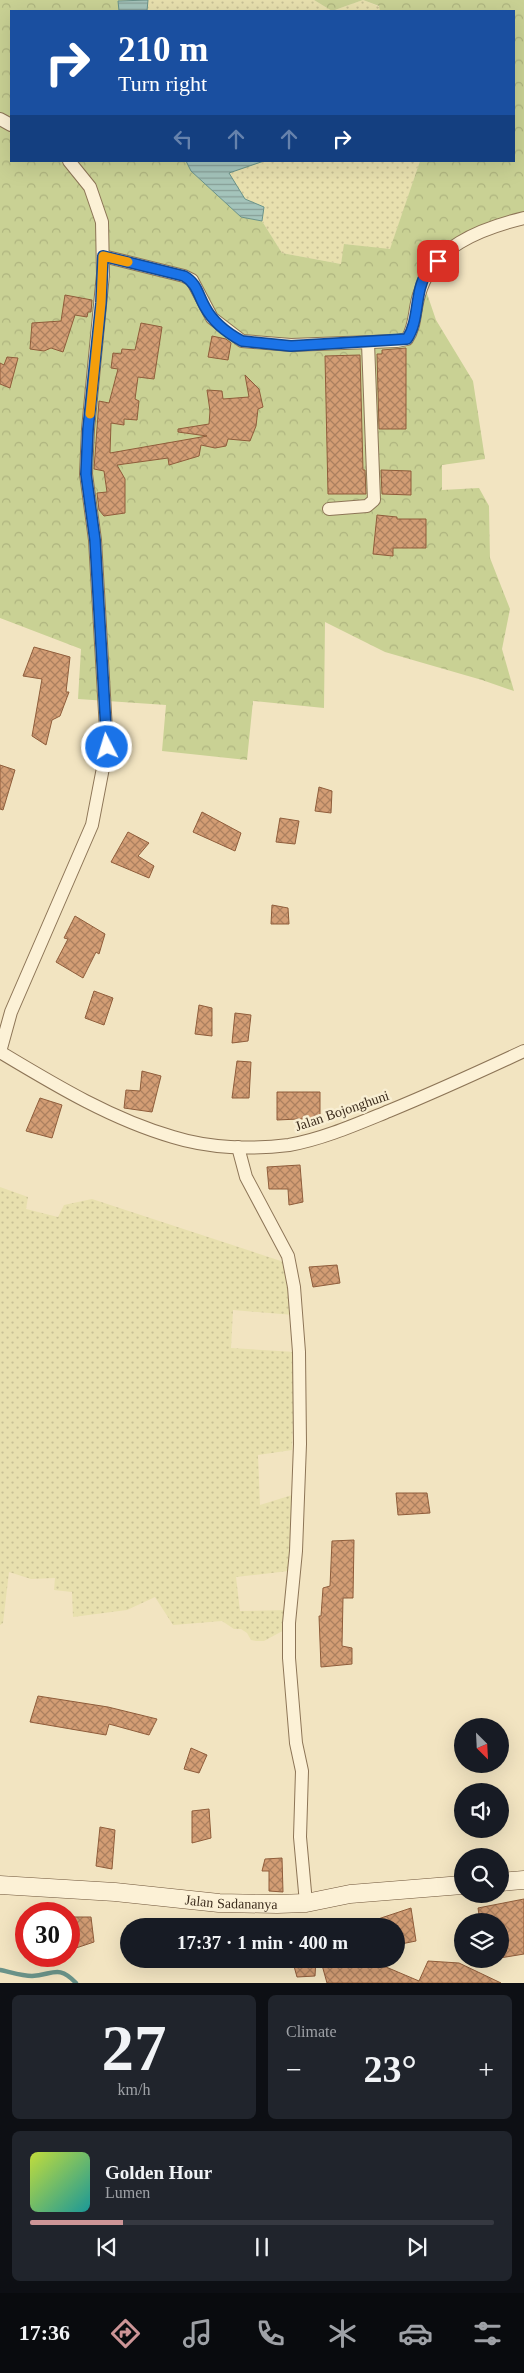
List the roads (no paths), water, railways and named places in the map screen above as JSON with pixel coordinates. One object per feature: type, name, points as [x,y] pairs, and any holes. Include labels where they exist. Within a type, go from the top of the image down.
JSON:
[{"type":"street","points":[[0,1052],[11,1012],[21,986],[92,825],[107,747],[95,540],[86,474],[88,429],[101,303],[102,222],[97,202],[90,187],[70,162]]},
{"type":"street","points":[[103,256],[184,276],[192,280],[212,318],[242,341],[291,346],[407,339],[411,333],[418,296],[426,273],[449,250],[472,235],[524,218]]},
{"type":"street","points":[[329,508],[367,506],[374,500],[368,342]]},
{"type":"street","name":"Jalan Bojonghuni","points":[[0,1052],[78,1096],[136,1125],[174,1138],[212,1145],[238,1147],[290,1145],[327,1134],[422,1098],[524,1051]]},
{"type":"street","points":[[238,1147],[246,1177],[288,1256],[294,1287],[300,1352],[300,1435],[296,1551],[289,1623],[289,1658],[296,1743],[302,1771],[300,1837],[306,1903]]},
{"type":"street","points":[[509,1881],[524,1880]]},
{"type":"street","name":"Jalan Sadananya","points":[[0,1885],[115,1892],[219,1903],[306,1903],[350,1894],[454,1886]]},
{"type":"water","points":[[148,0],[147,10],[119,10],[118,1]]},
{"type":"water","points":[[186,162],[261,162],[229,173],[245,199],[264,207],[262,221],[241,217],[191,171]]},
{"type":"waterway","points":[[0,1970],[32,1976],[60,1972],[70,1977],[76,1983]]}]
